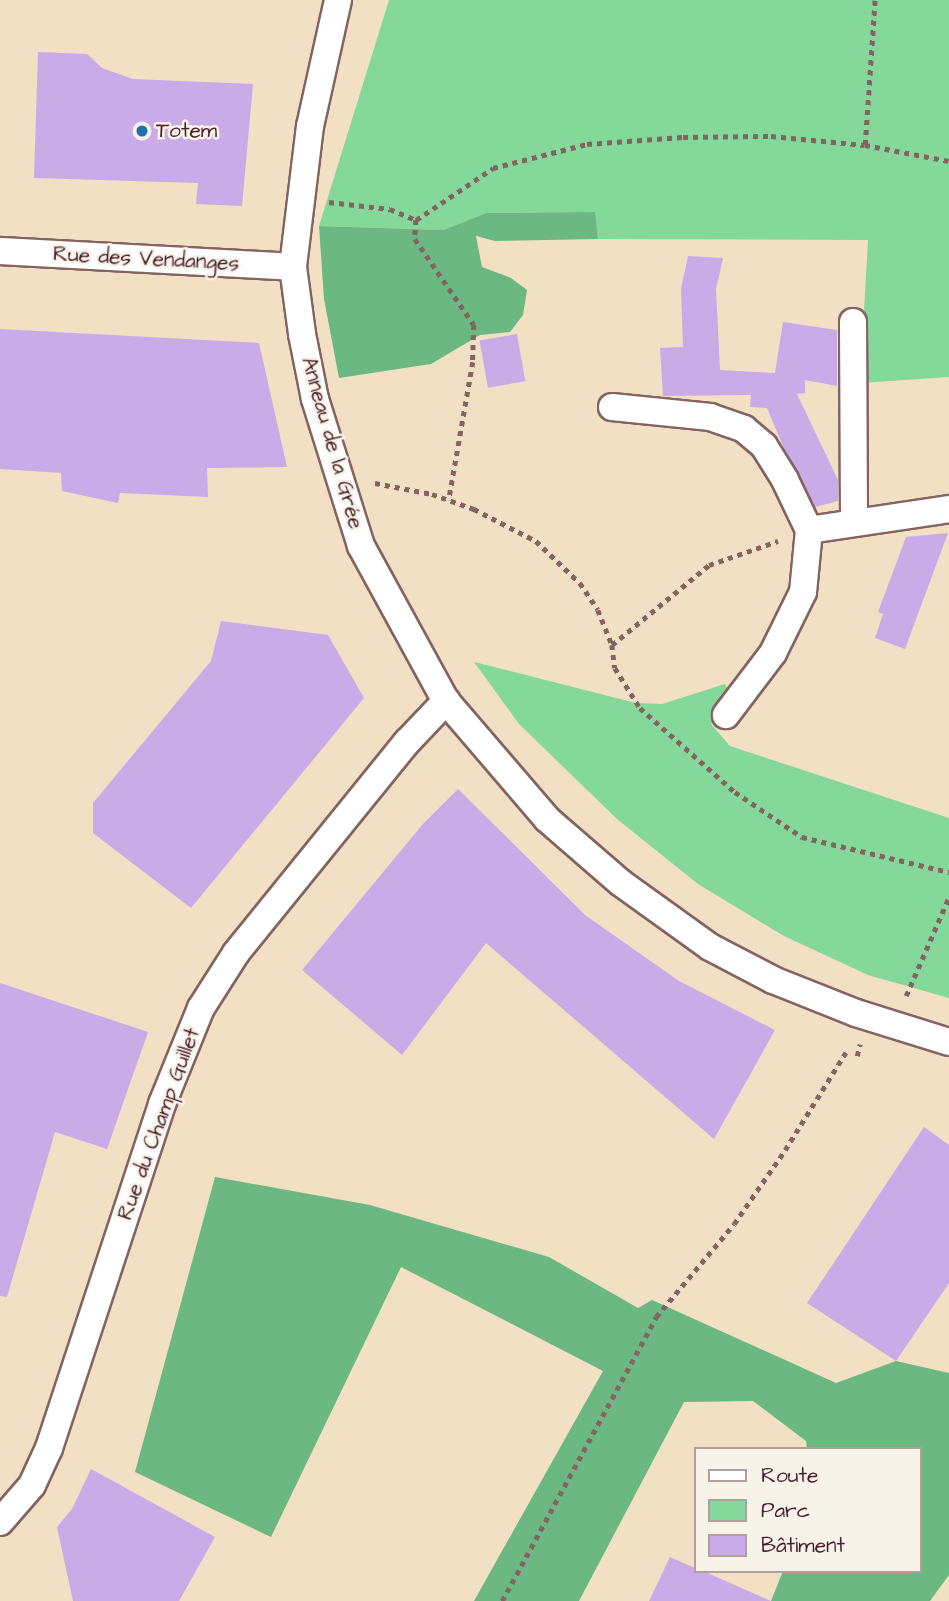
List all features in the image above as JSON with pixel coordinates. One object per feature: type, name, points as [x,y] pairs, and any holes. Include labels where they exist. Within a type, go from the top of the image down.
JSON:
[{"type":"street","name":"Anneau de la Grée","points":[[338,0],[310,126],[293,267],[315,398],[357,535],[386,597],[446,701],[547,819],[621,883],[710,947],[773,980],[856,1013],[949,1042]]},
{"type":"street","name":"Rue des Vendanges","points":[[0,251],[293,267]]},
{"type":"street","points":[[853,322],[854,523]]},
{"type":"street","points":[[612,407],[710,417],[744,429],[764,446],[785,480],[809,530],[803,592],[773,653],[726,715]]},
{"type":"street","points":[[809,530],[949,509]]},
{"type":"street","name":"Rue du Champ Guillet","points":[[0,1522],[32,1485],[49,1448],[162,1104],[201,1008],[236,953],[407,742],[446,701]]},
{"type":"path","points":[[865,145],[875,0]]},
{"type":"path","points":[[416,220],[493,168],[587,144],[683,137],[771,136],[865,145],[949,161]]},
{"type":"path","points":[[301,202],[390,209],[416,220]]},
{"type":"path","points":[[416,220],[415,239],[474,325],[473,362],[449,500]]},
{"type":"path","points":[[375,483],[449,500],[536,541],[580,583],[598,610],[612,645],[615,668],[640,708],[735,792],[802,837],[949,872]]},
{"type":"path","points":[[612,645],[709,565],[809,530]]},
{"type":"path","points":[[906,996],[949,897]]},
{"type":"path","points":[[502,1601],[656,1317],[734,1224],[785,1150],[846,1052]]},
{"type":"green space","points":[[389,0],[949,0],[949,377],[860,383],[868,240],[598,239],[594,212],[486,213],[443,230],[319,226]]},
{"type":"green space","points":[[595,212],[598,239],[495,241],[476,236],[482,267],[511,278],[527,290],[523,315],[510,332],[480,335],[431,364],[339,378],[324,299],[319,226],[443,230],[486,213]]},
{"type":"green space","points":[[474,662],[636,703],[662,704],[725,684],[733,698],[711,724],[730,746],[949,818],[949,998],[868,975],[784,936],[698,884],[617,819],[519,724]]},
{"type":"green space","points":[[215,1177],[370,1205],[549,1257],[638,1308],[652,1300],[836,1383],[896,1361],[949,1373],[949,1575],[930,1601],[771,1601],[782,1573],[921,1573],[921,1447],[807,1447],[806,1441],[753,1401],[684,1402],[579,1601],[474,1601],[603,1371],[401,1267],[271,1537],[135,1472]]},
{"type":"building","name":"Totem","points":[[38,52],[87,54],[102,68],[133,79],[253,84],[242,206],[196,204],[198,183],[34,178]]},
{"type":"building","points":[[688,256],[723,258],[716,289],[720,370],[775,373],[783,322],[837,330],[837,386],[805,380],[805,393],[797,394],[838,480],[838,501],[815,507],[783,446],[767,408],[750,407],[751,395],[663,396],[660,348],[683,347],[681,289]]},
{"type":"building","points":[[0,329],[259,343],[287,467],[207,468],[208,497],[120,493],[118,503],[62,491],[61,473],[0,469]]},
{"type":"building","points":[[517,334],[525,381],[488,388],[480,341]]},
{"type":"building","points":[[948,533],[905,649],[875,638],[883,614],[878,612],[906,537]]},
{"type":"building","points":[[221,621],[328,635],[364,698],[191,908],[93,833],[93,803],[211,661]]},
{"type":"building","points":[[458,789],[585,915],[679,981],[775,1030],[714,1139],[486,943],[402,1055],[302,970],[423,824]]},
{"type":"building","points":[[0,983],[148,1032],[107,1149],[55,1132],[7,1297],[0,1296]]},
{"type":"building","points":[[924,1127],[949,1145],[949,1283],[896,1361],[807,1303]]},
{"type":"building","points":[[91,1469],[215,1537],[179,1601],[73,1601],[57,1527],[72,1509]]},
{"type":"building","points":[[670,1557],[694,1568],[694,1573],[708,1573],[771,1601],[649,1601]]},
{"type":"place","name":"Totem","points":[[142,131]]}]
